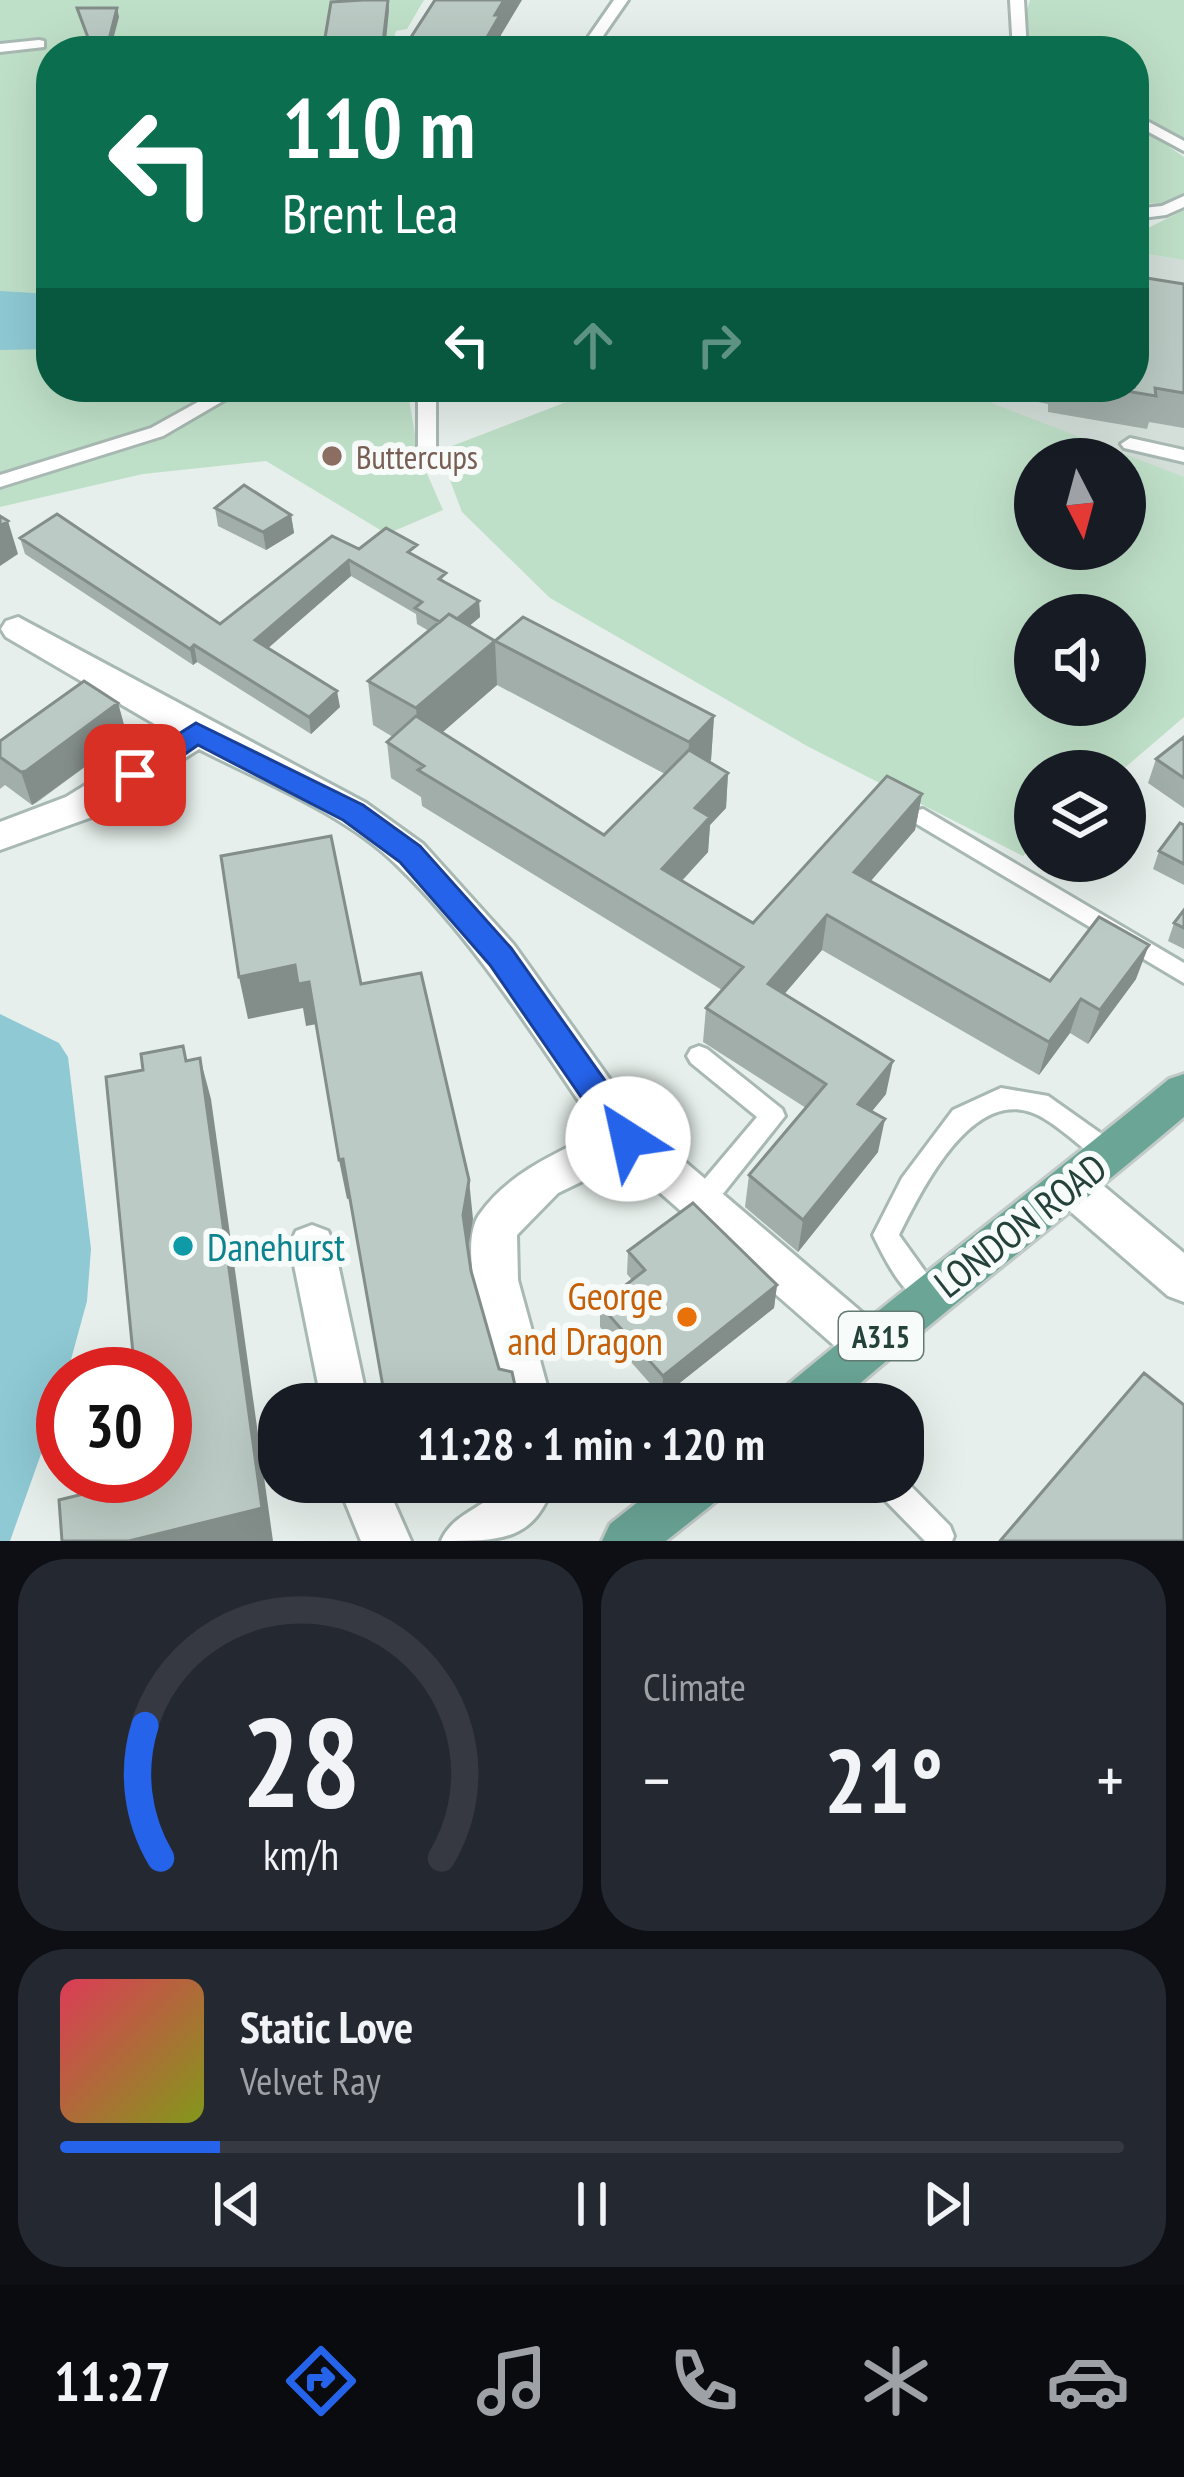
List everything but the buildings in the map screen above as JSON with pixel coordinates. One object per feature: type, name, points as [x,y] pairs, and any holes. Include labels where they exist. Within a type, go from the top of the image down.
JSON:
[{"type":"main road","name":"LONDON ROAD","points":[[828,1383],[929,1295],[1111,1155],[1184,1092]]},
{"type":"main road","points":[[627,1541],[675,1503]]},
{"type":"street","points":[[18,629],[196,732],[353,813],[410,854],[500,956],[628,1139],[868,1347]]},
{"type":"street","points":[[0,836],[26,830],[105,796],[196,732]]},
{"type":"street","points":[[523,1383],[496,1280],[495,1228],[543,1180],[628,1139]]},
{"type":"street","points":[[1072,1186],[1184,1281]]},
{"type":"street","points":[[312,1245],[341,1383]]},
{"type":"street","points":[[370,1503],[386,1541]]},
{"type":"street","points":[[466,1541],[506,1520],[519,1503]]},
{"type":"lane","points":[[596,36],[621,0]]},
{"type":"lane","points":[[1017,0],[1018,36]]},
{"type":"lane","points":[[0,48],[36,44]]},
{"type":"lane","points":[[1149,127],[1184,147]]},
{"type":"lane","points":[[1149,212],[1184,201]]},
{"type":"lane","points":[[0,481],[157,432],[211,402]]},
{"type":"lane","points":[[427,451],[428,402]]},
{"type":"lane","points":[[1146,448],[1184,456]]},
{"type":"lane","points":[[923,817],[1184,974]]},
{"type":"lane","points":[[699,1056],[773,1116],[701,1202]]},
{"type":"lane","points":[[929,1295],[888,1243],[888,1223],[962,1117],[1000,1098],[1039,1103],[1111,1155]]},
{"type":"lane","points":[[908,1503],[940,1536]]},
{"type":"shaded area","points":[[1149,254],[1184,260],[1184,480],[1146,465],[1146,438],[1076,438],[984,402],[1149,402]]},
{"type":"green space","points":[[0,0],[424,0],[407,29],[396,31],[394,36],[36,36],[36,402],[410,402],[418,453],[443,510],[387,534],[266,461],[143,474],[0,507]]},
{"type":"green space","points":[[1030,0],[1184,0],[1184,143],[1149,121],[1149,36],[1027,36],[1022,27]]},
{"type":"green space","points":[[1149,133],[1184,157],[1184,193],[1164,204],[1149,204]]},
{"type":"green space","points":[[1184,210],[1184,260],[1149,254],[1149,228]]},
{"type":"green space","points":[[566,402],[989,402],[1083,438],[1014,438],[1014,570],[1146,570],[1146,462],[1184,477],[1184,717],[1146,750],[1014,750],[1014,851],[807,746],[550,598],[462,512],[439,451]]},
{"type":"water","points":[[0,291],[36,293],[36,349],[0,350]]},
{"type":"water","points":[[0,1014],[59,1043],[68,1057],[91,1249],[87,1301],[74,1347],[36,1347],[36,1468],[10,1541],[0,1541]]},
{"type":"place","name":"Buttercups","points":[[332,456]]},
{"type":"place","name":"Danehurst","points":[[183,1246]]},
{"type":"place","name":"George and Dragon","points":[[687,1317]]},
{"type":"route","points":[[135,775],[196,732],[353,813],[410,854],[500,956],[628,1139]]}]
